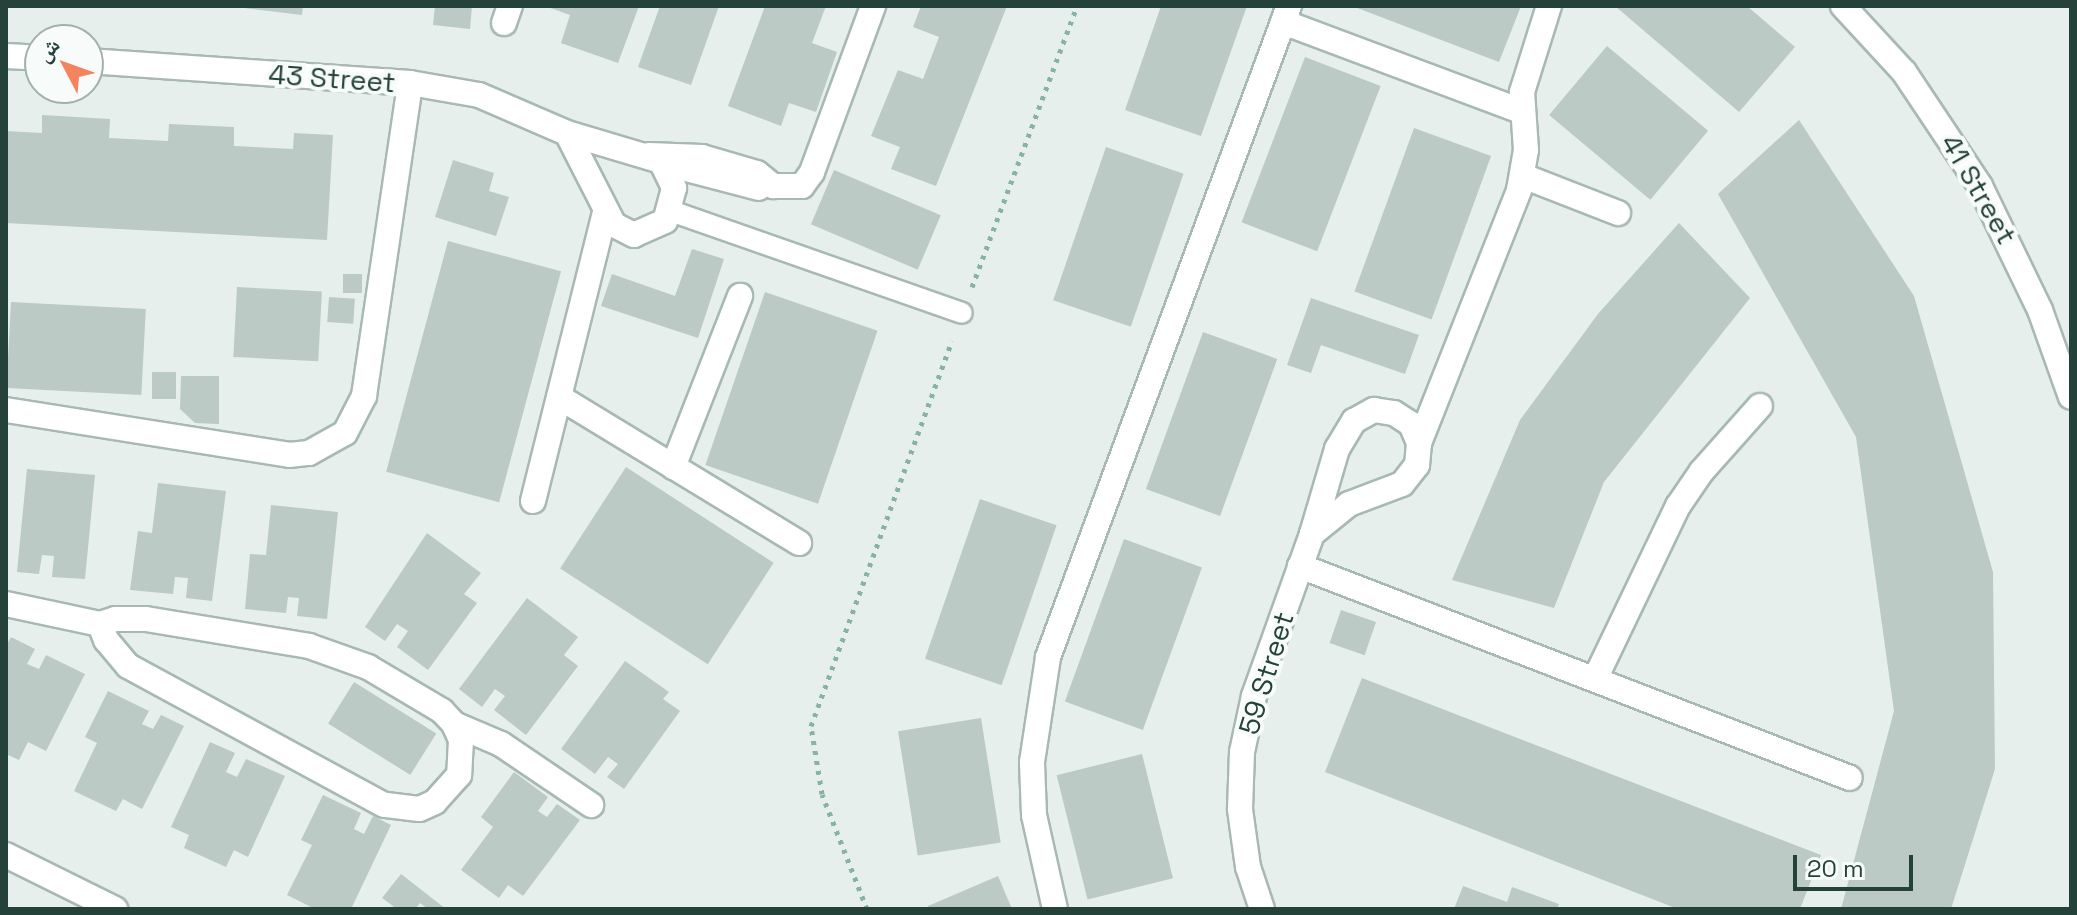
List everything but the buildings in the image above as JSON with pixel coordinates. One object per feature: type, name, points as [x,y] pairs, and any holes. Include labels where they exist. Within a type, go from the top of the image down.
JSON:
[{"type":"street","name":"43 Street","points":[[104,62],[410,83],[479,95],[567,133],[655,158],[702,157],[757,173],[773,186],[794,189],[808,180],[873,6]]},
{"type":"street","points":[[1312,534],[1357,499],[1402,484],[1417,465],[1419,443],[1523,176],[1526,137],[1521,111],[1549,6]]},
{"type":"street","name":"41 Street","points":[[1843,6],[1904,72],[1980,186],[2040,310],[2071,397]]},
{"type":"street","points":[[1055,909],[1034,815],[1032,762],[1048,657],[1286,14],[1521,111]]},
{"type":"street","points":[[6,410],[289,455],[319,450],[345,433],[364,396],[410,83]]},
{"type":"street","points":[[567,133],[605,213],[623,232],[634,235],[657,229],[671,211],[674,188],[655,158]]},
{"type":"street","points":[[1523,176],[1618,213]]},
{"type":"street","points":[[533,501],[605,213]]},
{"type":"street","points":[[673,467],[740,296]]},
{"type":"street","points":[[559,397],[799,543]]},
{"type":"street","points":[[1595,679],[1678,506],[1760,406]]},
{"type":"street","name":"59 Street","points":[[1262,909],[1248,867],[1240,809],[1242,752],[1254,696],[1312,534],[1337,449],[1354,421],[1374,410],[1394,413],[1411,424],[1419,443]]},
{"type":"street","points":[[1300,566],[1850,778]]},
{"type":"street","points":[[6,604],[100,624],[146,619],[330,652],[428,701],[454,724],[501,744],[591,805]]},
{"type":"street","points":[[100,624],[110,647],[128,666],[384,805],[419,809],[449,790],[462,758],[454,724]]},
{"type":"street","points":[[10,865],[115,909]]},
{"type":"lane","points":[[671,211],[962,313]]},
{"type":"path","points":[[867,909],[822,794],[811,726],[1077,6]]}]
